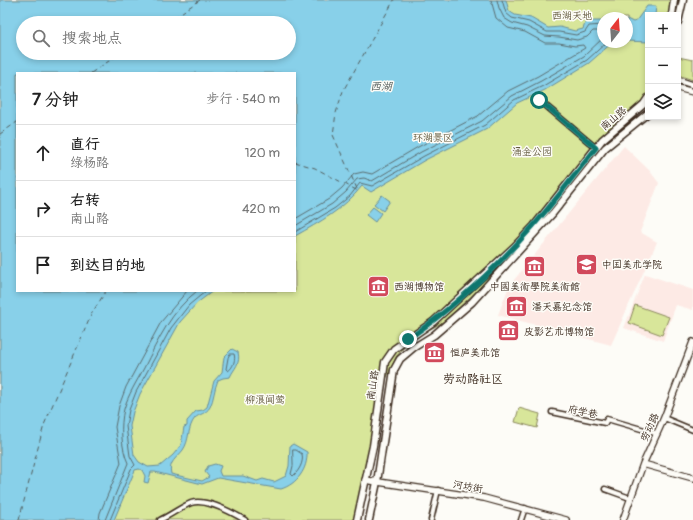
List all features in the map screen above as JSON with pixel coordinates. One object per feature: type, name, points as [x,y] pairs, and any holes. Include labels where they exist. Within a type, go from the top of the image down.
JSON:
[{"type":"main road","points":[[672,12],[674,0]]},
{"type":"main road","points":[[680,12],[683,0]]},
{"type":"main road","name":"南山路","points":[[356,520],[373,446],[385,362],[389,356],[394,349],[433,322],[514,247],[534,226],[596,148],[614,129],[645,102]]},
{"type":"main road","name":"南山路","points":[[369,520],[377,482],[394,370],[400,359],[412,348],[434,335],[472,302],[553,213],[605,148],[645,115]]},
{"type":"street","points":[[681,81],[693,85]]},
{"type":"street","points":[[681,89],[693,92]]},
{"type":"street","points":[[539,100],[596,148]]},
{"type":"street","name":"劳动路","points":[[622,520],[655,433],[664,418],[693,342]]},
{"type":"street","name":"府学巷","points":[[552,412],[605,423],[607,419],[655,433]]},
{"type":"street","points":[[664,418],[693,430]]},
{"type":"street","points":[[643,464],[693,478]]},
{"type":"street","name":"河坊街","points":[[365,480],[484,498],[566,520]]},
{"type":"street","points":[[605,489],[630,498]]},
{"type":"street","points":[[431,520],[438,490]]},
{"type":"street","points":[[160,520],[192,503],[200,502],[229,510],[245,520]]},
{"type":"street","points":[[522,520],[525,508]]},
{"type":"shaded area","name":"中国美术学院","points":[[624,146],[649,170],[659,183],[640,232],[657,242],[611,345],[498,315],[509,286]]},
{"type":"shaded area","points":[[645,274],[693,290],[693,310],[676,305],[663,341],[624,328]]},
{"type":"green space","name":"环湖景区","points":[[0,0],[678,0],[676,12],[645,12],[645,98],[595,150],[526,240],[494,275],[443,322],[409,341],[396,357],[386,379],[360,520],[0,520]]},
{"type":"green space","points":[[681,58],[693,60],[693,80],[681,76]]},
{"type":"green space","points":[[635,305],[669,317],[662,335],[629,323]]},
{"type":"green space","points":[[519,408],[540,414],[537,428],[515,422]]},
{"type":"water","name":"西湖","points":[[0,0],[506,0],[509,11],[515,15],[531,18],[548,28],[560,27],[575,31],[583,29],[586,21],[597,21],[597,48],[606,48],[589,63],[545,90],[517,103],[487,129],[425,160],[371,192],[362,186],[339,208],[296,235],[296,72],[16,72],[16,292],[212,292],[197,303],[180,322],[140,394],[133,412],[130,426],[134,455],[139,462],[148,467],[160,466],[173,455],[181,445],[184,427],[187,426],[187,421],[196,411],[203,410],[207,407],[214,381],[222,372],[224,357],[232,349],[238,352],[239,360],[237,366],[230,377],[218,380],[210,407],[192,422],[187,442],[183,450],[172,463],[170,470],[171,474],[202,481],[209,477],[205,472],[208,466],[215,464],[221,466],[219,471],[221,476],[243,476],[257,481],[263,479],[274,482],[286,476],[289,466],[290,446],[293,444],[307,452],[306,464],[297,480],[281,489],[218,478],[202,484],[155,472],[151,472],[148,483],[144,482],[145,476],[142,470],[135,470],[114,520],[0,520]]},
{"type":"water","points":[[647,6],[656,6],[655,12],[645,12],[645,42],[633,41],[633,22],[636,21]]},
{"type":"water","points":[[382,195],[390,201],[383,211],[374,204]]},
{"type":"water","points":[[373,207],[381,213],[375,222],[366,215]]},
{"type":"ferry route","points":[[176,16],[200,0]]},
{"type":"ferry route","points":[[296,162],[315,168],[358,191],[333,135],[336,113],[343,91],[394,0]]},
{"type":"ferry route","points":[[92,72],[110,60]]},
{"type":"ferry route","points":[[0,134],[16,123]]},
{"type":"ferry route","points":[[19,520],[44,425],[92,313],[105,292]]},
{"type":"place","name":"中国美术学院","points":[[587,264]]},
{"type":"place","name":"中國美術學院美術館","points":[[535,266]]},
{"type":"place","name":"西湖博物馆","points":[[378,286]]},
{"type":"place","name":"潘天嘉纪念馆","points":[[517,306]]},
{"type":"place","name":"皮影艺术博物馆","points":[[508,331]]},
{"type":"place","name":"恒庐美术馆","points":[[435,352]]},
{"type":"district","name":"劳动路社区","points":[[473,379]]},
{"type":"route","points":[[408,339],[433,322],[514,247],[534,226],[596,148],[539,100]]},
{"type":"park label","name":"西湖天地","points":[[572,15]]},
{"type":"park label","name":"涌金公园","points":[[532,151]]},
{"type":"park label","name":"柳浪闻莺","points":[[265,399]]}]
